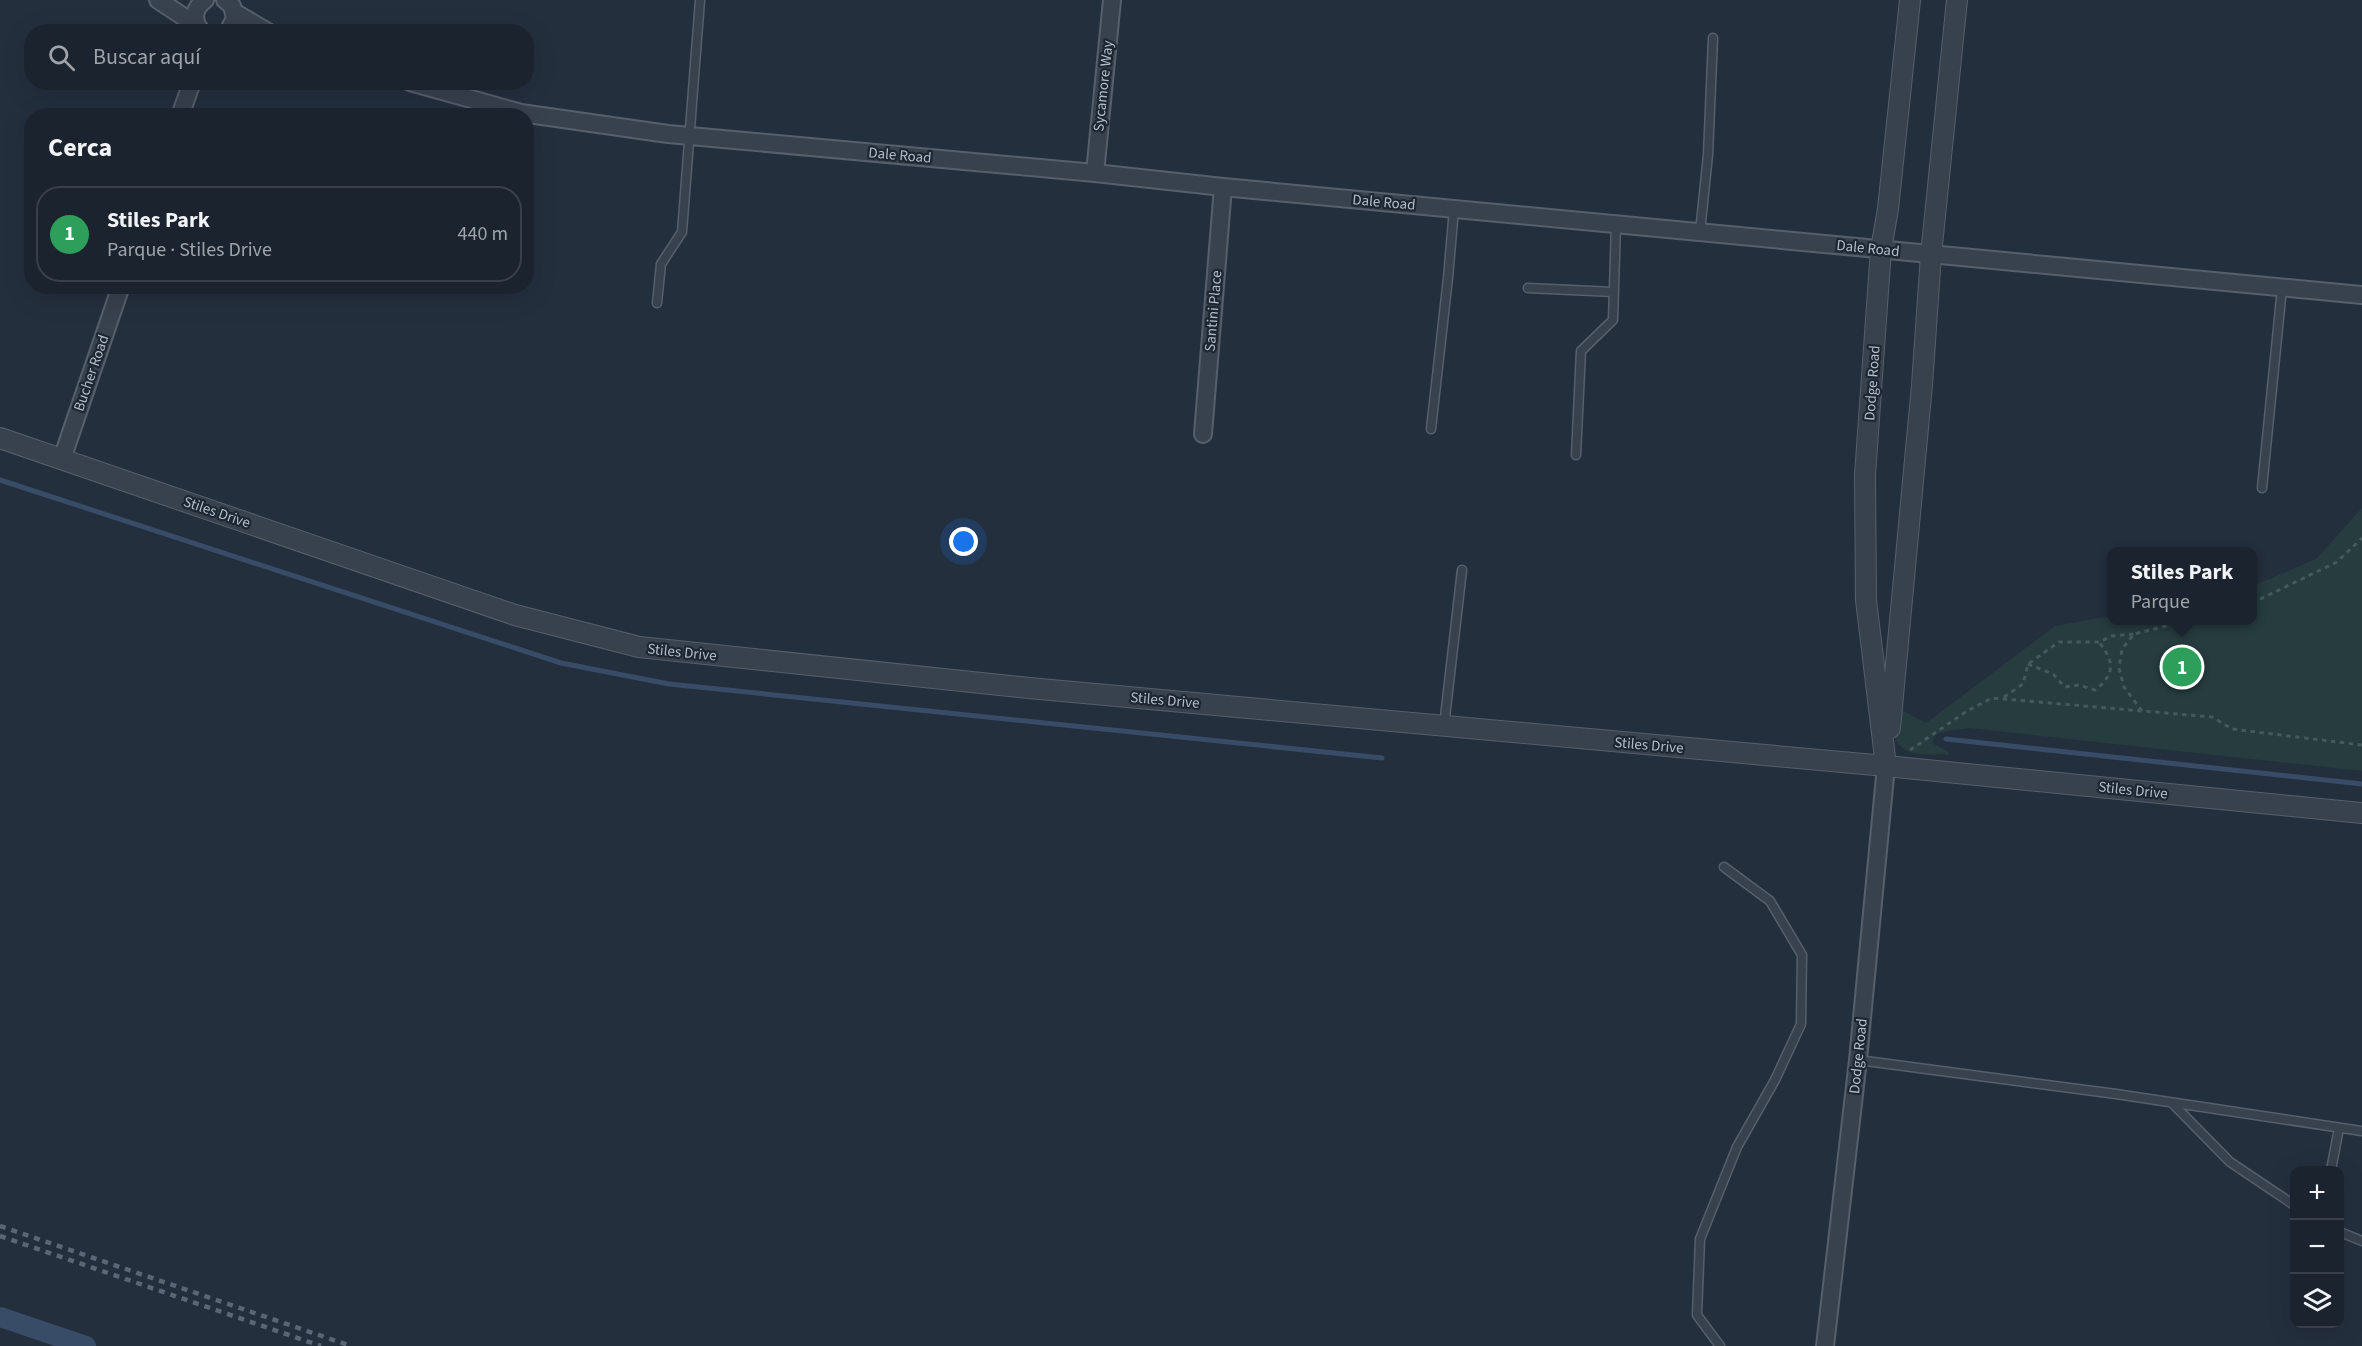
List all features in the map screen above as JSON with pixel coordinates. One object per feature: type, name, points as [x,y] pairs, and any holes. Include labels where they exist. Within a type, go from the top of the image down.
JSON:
[{"type":"street","points":[[158,0],[193,24]]},
{"type":"street","points":[[198,24],[195,11],[202,0]]},
{"type":"street","name":"Sycamore Way","points":[[1095,173],[1112,0]]},
{"type":"street","name":"Dodge Road","points":[[1886,766],[1866,600],[1865,475],[1881,249],[1888,209],[1910,0]]},
{"type":"street","name":"Dodge Road","points":[[1825,1346],[1858,1060],[1922,385],[1931,255],[1957,0]]},
{"type":"street","points":[[230,6],[233,24]]},
{"type":"street","points":[[230,6],[256,24]]},
{"type":"street","points":[[183,108],[189,90]]},
{"type":"street","name":"Dale Road","points":[[439,90],[505,108]]},
{"type":"street","name":"Dale Road","points":[[534,114],[691,136],[2362,295]]},
{"type":"street","name":"Santini Place","points":[[1203,434],[1223,187]]},
{"type":"street","name":"Bucher Road","points":[[62,459],[118,294]]},
{"type":"street","name":"Stiles Drive","points":[[0,438],[515,615],[639,647],[1029,688],[1886,766],[2362,813]]},
{"type":"lane","points":[[657,303],[661,264],[682,232],[700,0]]},
{"type":"lane","points":[[1700,232],[1708,155],[1713,38]]},
{"type":"lane","points":[[1431,429],[1454,209]]},
{"type":"lane","points":[[1576,454],[1581,351],[1613,320],[1616,224]]},
{"type":"lane","points":[[1528,288],[1614,292]]},
{"type":"lane","points":[[2262,488],[2282,288]]},
{"type":"lane","points":[[1444,727],[1462,570]]},
{"type":"lane","points":[[1720,1346],[1697,1315],[1700,1239],[1737,1147],[1775,1080],[1801,1024],[1802,956],[1770,901],[1724,867]]},
{"type":"lane","points":[[1858,1060],[2171,1102],[2362,1131]]},
{"type":"lane","points":[[2171,1102],[2230,1162],[2290,1202]]},
{"type":"lane","points":[[2332,1166],[2339,1128]]},
{"type":"lane","points":[[2344,1234],[2362,1241]]},
{"type":"path","points":[[2257,601],[2337,562],[2362,538]]},
{"type":"path","points":[[2003,698],[2023,684],[2028,664],[2059,642],[2099,642],[2112,636],[2134,634],[2173,625]]},
{"type":"path","points":[[2134,634],[2122,649],[2120,668],[2124,687],[2142,711]]},
{"type":"path","points":[[2028,664],[2053,674],[2064,687],[2079,685],[2095,690],[2105,683],[2111,670],[2110,656],[2099,642]]},
{"type":"path","points":[[1886,766],[1967,711],[1992,698],[2212,717],[2232,729],[2362,745]]},
{"type":"green space","points":[[2362,508],[2362,771],[1969,728],[1935,735],[1932,743],[1949,752],[1948,755],[1907,751],[1896,740],[1893,731],[1896,707],[1926,723],[2055,626],[2107,617],[2107,625],[2257,625],[2257,584],[2316,559]]},
{"type":"waterway","points":[[0,480],[561,663],[669,684],[1382,758]]},
{"type":"waterway","points":[[1946,739],[2362,784]]},
{"type":"waterway","points":[[0,1317],[86,1346]]},
{"type":"railway","points":[[0,1226],[351,1346]]},
{"type":"railway","points":[[0,1236],[321,1346]]},
{"type":"place","name":"Stiles Park","points":[[2182,667]]}]
